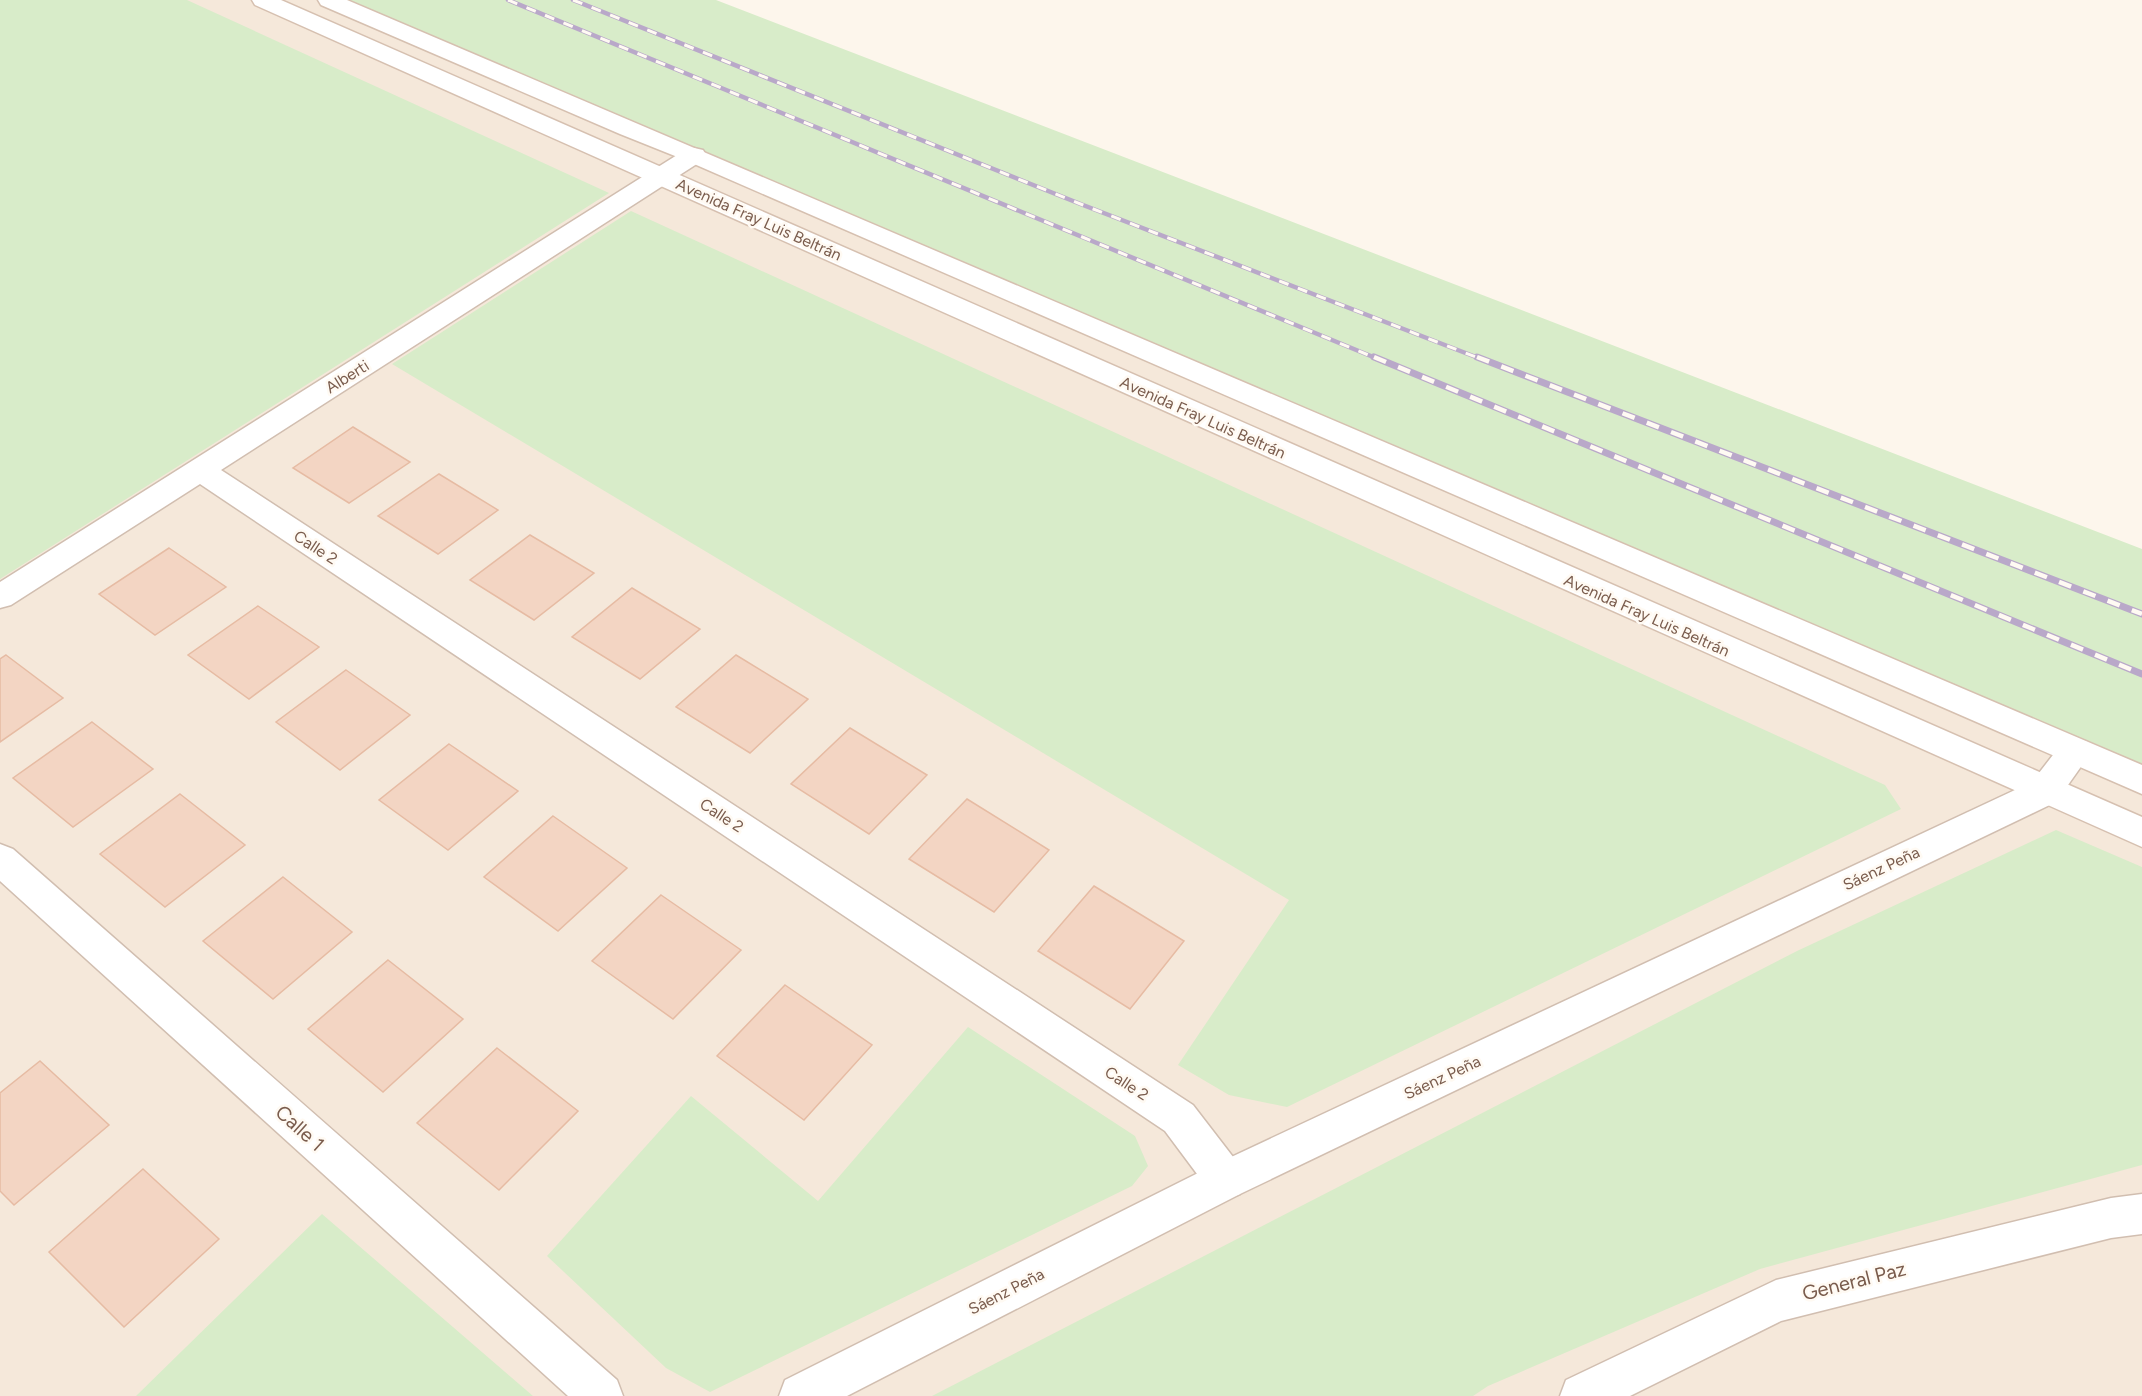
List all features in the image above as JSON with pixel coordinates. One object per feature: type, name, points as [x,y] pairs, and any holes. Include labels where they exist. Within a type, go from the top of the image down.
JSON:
[{"type":"main road","name":"Avenida Fray Luis Beltrán","points":[[264,0],[2044,792],[2142,833]]},
{"type":"main road","name":"Avenida Fray Luis Beltrán","points":[[328,0],[617,125],[694,155],[2142,780]]},
{"type":"main road","name":"Alberti","points":[[0,597],[694,155]]},
{"type":"main road","name":"Calle 2","points":[[199,470],[1179,1118],[1226,1180]]},
{"type":"main road","name":"Sáenz Peña","points":[[801,1396],[1226,1180],[2044,792],[2075,751]]},
{"type":"main road","name":"Calle 1","points":[[0,859],[601,1396]]},
{"type":"main road","name":"General Paz","points":[[1582,1396],[1776,1301],[2111,1218],[2142,1214]]},
{"type":"shaded area","points":[[0,0],[329,0],[2142,780],[2142,1396],[0,1396]]},
{"type":"green space","points":[[0,0],[187,0],[609,193],[0,579]]},
{"type":"green space","points":[[329,0],[716,0],[2142,549],[2142,780]]},
{"type":"green space","points":[[631,211],[1885,785],[1901,809],[1287,1107],[1229,1095],[1178,1065],[1289,900],[392,364]]},
{"type":"green space","points":[[2056,830],[2142,867],[2142,1165],[1760,1269],[1488,1386],[1473,1396],[932,1396],[1797,951]]},
{"type":"green space","points":[[968,1027],[1135,1136],[1148,1166],[1132,1186],[710,1392],[666,1368],[547,1256],[691,1096],[818,1201]]},
{"type":"green space","points":[[322,1214],[533,1396],[136,1396]]},
{"type":"building","points":[[353,427],[410,462],[349,503],[293,468]]},
{"type":"building","points":[[439,474],[498,510],[438,554],[378,516]]},
{"type":"building","points":[[530,535],[594,573],[534,620],[470,580]]},
{"type":"building","points":[[169,548],[226,587],[155,635],[99,594]]},
{"type":"building","points":[[632,588],[700,629],[640,679],[572,637]]},
{"type":"building","points":[[258,606],[319,647],[249,699],[188,655]]},
{"type":"building","points":[[6,655],[63,698],[0,742],[0,659]]},
{"type":"building","points":[[736,655],[808,699],[750,753],[676,707]]},
{"type":"building","points":[[346,670],[410,715],[340,770],[276,722]]},
{"type":"building","points":[[92,722],[153,769],[73,827],[13,778]]},
{"type":"building","points":[[850,728],[927,775],[869,834],[791,784]]},
{"type":"building","points":[[449,744],[518,791],[448,850],[379,800]]},
{"type":"building","points":[[180,794],[245,845],[165,907],[100,854]]},
{"type":"building","points":[[967,799],[1049,850],[994,912],[909,859]]},
{"type":"building","points":[[553,816],[627,868],[558,931],[484,877]]},
{"type":"building","points":[[283,877],[352,932],[273,999],[203,941]]},
{"type":"building","points":[[1094,886],[1184,941],[1130,1009],[1038,951]]},
{"type":"building","points":[[661,895],[741,950],[673,1019],[592,961]]},
{"type":"building","points":[[388,960],[463,1019],[383,1092],[308,1029]]},
{"type":"building","points":[[785,985],[872,1045],[804,1120],[717,1056]]},
{"type":"building","points":[[497,1048],[578,1111],[499,1190],[417,1123]]},
{"type":"building","points":[[40,1061],[109,1125],[14,1205],[0,1191],[0,1093]]},
{"type":"building","points":[[143,1169],[219,1239],[124,1327],[49,1252]]},
{"type":"railway","points":[[508,0],[1378,359]]},
{"type":"railway","points":[[573,0],[1083,205],[1481,359]]},
{"type":"railway","points":[[1374,357],[2142,674]]},
{"type":"railway","points":[[1477,357],[2142,614]]}]
